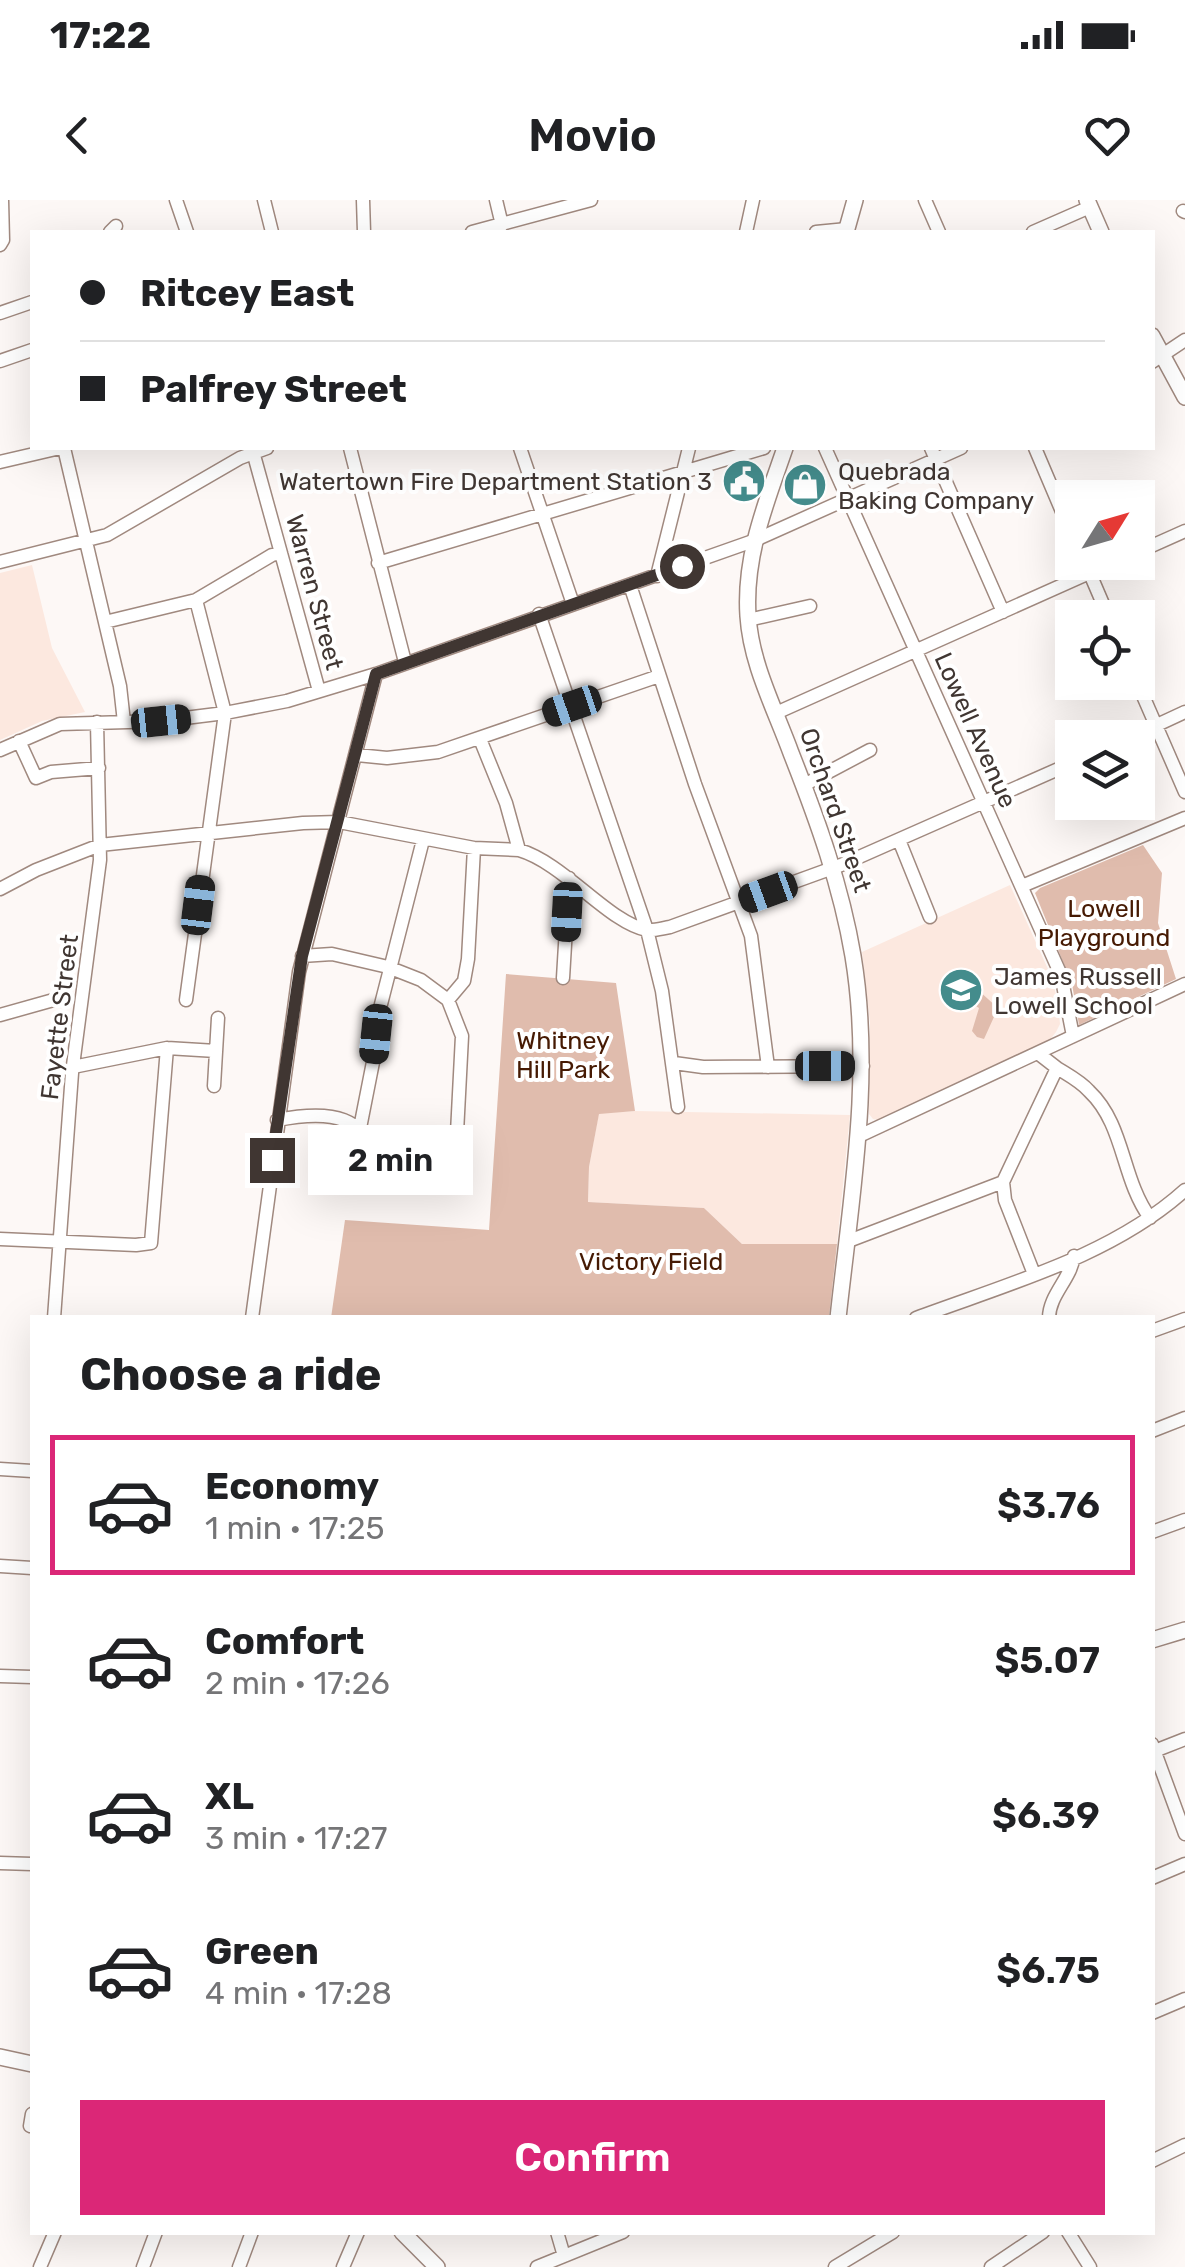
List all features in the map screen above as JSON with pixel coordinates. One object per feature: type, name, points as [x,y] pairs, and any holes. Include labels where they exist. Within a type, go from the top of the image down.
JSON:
[{"type":"main road","points":[[847,230],[855,200]]},
{"type":"main road","points":[[1089,204],[1100,230]]},
{"type":"main road","points":[[1158,359],[1185,397]]},
{"type":"main road","name":"Orchard Street","points":[[785,450],[753,542],[748,620],[753,648],[834,868],[858,986],[863,1066],[838,1315]]},
{"type":"main road","points":[[1155,1639],[1185,1630]]},
{"type":"main road","points":[[0,2057],[30,2064]]},
{"type":"main road","points":[[405,2235],[431,2264]]},
{"type":"street","points":[[0,244],[2,200]]},
{"type":"street","points":[[264,200],[272,230]]},
{"type":"street","points":[[364,200],[364,230]]},
{"type":"street","points":[[496,200],[502,225]]},
{"type":"street","points":[[481,230],[591,200]]},
{"type":"street","points":[[746,230],[753,200]]},
{"type":"street","points":[[924,200],[938,230]]},
{"type":"street","points":[[176,201],[176,230]]},
{"type":"street","points":[[176,201],[185,230]]},
{"type":"street","points":[[1037,230],[1089,204]]},
{"type":"street","points":[[0,313],[30,303]]},
{"type":"street","points":[[1158,359],[1185,340]]},
{"type":"street","points":[[0,361],[30,351]]},
{"type":"street","points":[[0,462],[53,450]]},
{"type":"street","points":[[63,450],[120,686],[124,722]]},
{"type":"street","points":[[0,562],[114,532],[255,450]]},
{"type":"street","name":"Warren Street","points":[[257,450],[319,691]]},
{"type":"street","points":[[350,450],[404,662]]},
{"type":"street","points":[[521,450],[573,604]]},
{"type":"street","points":[[656,576],[689,450]]},
{"type":"street","points":[[378,563],[757,450]]},
{"type":"street","name":"Lowell Avenue","points":[[827,450],[1062,975],[1073,1036]]},
{"type":"street","points":[[1036,450],[1055,495]]},
{"type":"street","points":[[0,750],[60,724],[225,714],[376,674],[753,542],[933,453],[1004,612]]},
{"type":"street","points":[[1155,544],[1185,531]]},
{"type":"street","points":[[105,622],[196,600],[281,553]]},
{"type":"street","points":[[776,713],[1004,612],[1064,580]]},
{"type":"street","points":[[630,585],[756,955],[768,1067]]},
{"type":"street","points":[[186,1000],[225,714],[196,600]]},
{"type":"street","points":[[748,620],[810,606]]},
{"type":"street","points":[[540,614],[648,930],[662,991],[678,1107]]},
{"type":"street","points":[[252,1315],[302,956],[376,674]]},
{"type":"street","points":[[357,755],[412,756],[480,738],[659,676]]},
{"type":"street","points":[[1145,700],[1185,792]]},
{"type":"street","points":[[1156,725],[1185,712]]},
{"type":"street","name":"Fayette Street","points":[[54,1315],[73,1067],[100,845],[97,722]]},
{"type":"street","points":[[480,738],[506,803],[519,850]]},
{"type":"street","points":[[19,741],[36,778],[51,772],[99,768]]},
{"type":"street","points":[[804,785],[870,750]]},
{"type":"street","points":[[0,889],[100,845],[339,822],[423,840],[519,850],[538,856],[616,914],[648,930],[670,927],[834,868],[1055,771]]},
{"type":"street","points":[[1023,889],[1185,818]]},
{"type":"street","points":[[360,1128],[388,968],[423,840]]},
{"type":"street","points":[[899,840],[930,918]]},
{"type":"street","points":[[448,1000],[464,981],[468,960],[474,848]]},
{"type":"street","points":[[563,978],[569,878]]},
{"type":"street","points":[[277,1120],[335,1117],[360,1128],[413,1182],[432,1185],[447,1176],[456,1152],[462,1036],[448,1000],[420,980],[388,968],[332,954],[302,956]]},
{"type":"street","points":[[857,1138],[1185,984]]},
{"type":"street","points":[[0,1015],[57,999]]},
{"type":"street","points":[[214,1086],[218,1018]]},
{"type":"street","points":[[73,1067],[167,1048],[216,1052]]},
{"type":"street","points":[[0,1239],[151,1243],[167,1048]]},
{"type":"street","points":[[1039,1054],[1086,1086],[1109,1117],[1133,1192],[1150,1218]]},
{"type":"street","points":[[674,1063],[703,1068],[863,1066]]},
{"type":"street","points":[[1034,1274],[1005,1200],[1002,1182],[1056,1068]]},
{"type":"street","points":[[846,1242],[1002,1182]]},
{"type":"street","points":[[924,1315],[1034,1274],[1122,1234],[1185,1190]]},
{"type":"street","points":[[1049,1315],[1068,1278],[1074,1256]]},
{"type":"street","points":[[1155,1331],[1185,1319]]},
{"type":"street","points":[[1155,1430],[1185,1418]]},
{"type":"street","points":[[0,1468],[30,1471]]},
{"type":"street","points":[[1155,1531],[1185,1520]]},
{"type":"street","points":[[0,1566],[30,1568]]},
{"type":"street","points":[[0,1676],[30,1677]]},
{"type":"street","points":[[1155,1748],[1185,1739]]},
{"type":"street","points":[[1155,1754],[1183,1825]]},
{"type":"street","points":[[0,1862],[30,1864]]},
{"type":"street","points":[[1155,1877],[1185,1864]]},
{"type":"street","points":[[1155,2011],[1185,1999]]},
{"type":"street","points":[[1155,2160],[1185,2145]]},
{"type":"street","points":[[43,2266],[55,2235]]},
{"type":"street","points":[[143,2267],[155,2235]]},
{"type":"street","points":[[238,2267],[251,2235]]},
{"type":"street","points":[[343,2267],[357,2235]]},
{"type":"street","points":[[558,2235],[564,2256]]},
{"type":"street","points":[[537,2267],[615,2235]]},
{"type":"street","points":[[836,2267],[887,2235]]},
{"type":"street","points":[[992,2267],[1039,2235]]},
{"type":"street","points":[[1070,2235],[1090,2267]]},
{"type":"shaded area","points":[[32,565],[52,648],[85,712],[42,721],[0,740],[0,573]]},
{"type":"shaded area","name":"James Russell Lowell School","points":[[1010,885],[1052,978],[1060,1024],[1056,1032],[1048,1042],[873,1119],[869,1114],[870,1023],[862,952]]},
{"type":"shaded area","points":[[599,1113],[850,1115],[837,1244],[742,1244],[704,1208],[588,1202],[589,1167]]},
{"type":"green space","name":"Lowell Playground","points":[[1143,845],[1162,873],[1158,923],[1176,979],[1079,1025],[1072,984],[1035,893]]},
{"type":"green space","name":"Whitney Hill Park","points":[[506,974],[616,983],[635,1111],[599,1114],[589,1167],[588,1202],[704,1208],[742,1244],[837,1244],[829,1315],[331,1315],[345,1220],[489,1230]]},
{"type":"green space","points":[[978,990],[998,1008],[984,1039],[972,1031],[979,1008],[969,998]]},
{"type":"place","name":"Watertown Fire Department Station 3","points":[[744,481]]},
{"type":"place","name":"Quebrada Baking Company","points":[[805,485]]},
{"type":"place","name":"James Russell Lowell School","points":[[961,990]]},
{"type":"route","points":[[272,1160],[302,956],[376,674],[682,566]]},
{"type":"park label","name":"Victory Field","points":[[651,1261]]}]
